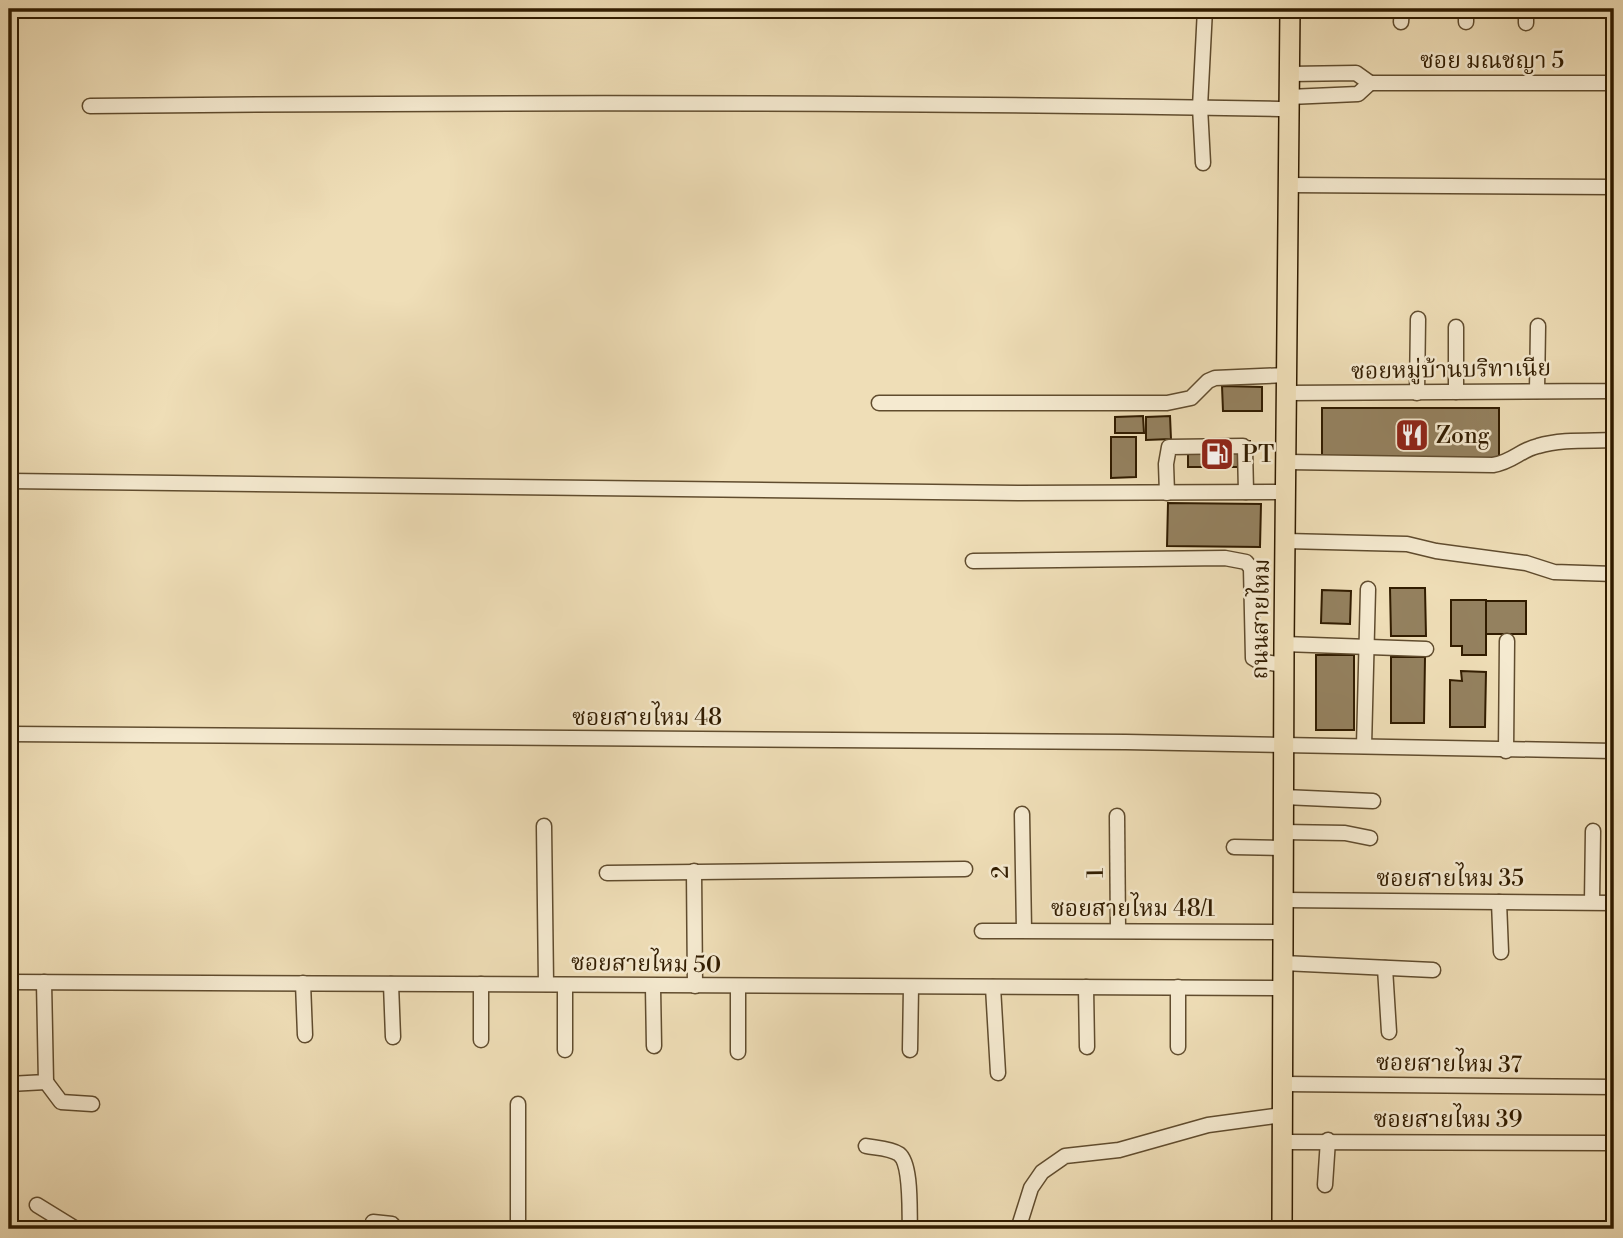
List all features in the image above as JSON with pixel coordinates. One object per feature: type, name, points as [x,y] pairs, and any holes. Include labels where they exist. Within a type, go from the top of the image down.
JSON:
[{"type":"main road","name":"ถนนสายไหม","points":[[1282,1229],[1290,9]]},
{"type":"street","points":[[1203,163],[1199,107],[1205,9]]},
{"type":"street","points":[[90,106],[358,104],[1199,107],[1289,103],[1358,94],[1370,83],[1356,73],[1290,74]]},
{"type":"street","name":"ซอย มณชญา 5","points":[[1370,83],[1614,83]]},
{"type":"street","points":[[1289,185],[1614,187]]},
{"type":"street","points":[[1417,393],[1418,319]]},
{"type":"street","points":[[1537,391],[1538,326]]},
{"type":"street","points":[[1456,327],[1456,392]]},
{"type":"street","name":"ซอยหมู่บ้านบริทาเนีย","points":[[879,403],[1167,403],[1191,398],[1208,381],[1215,378],[1417,393],[1610,391],[1614,388]]},
{"type":"street","points":[[1287,462],[1493,465],[1508,463],[1533,447],[1548,443],[1614,440]]},
{"type":"street","points":[[1167,493],[1166,464],[1169,447],[1225,445],[1245,448],[1246,492]]},
{"type":"street","points":[[9,481],[1286,492]]},
{"type":"street","points":[[1286,541],[1407,544],[1436,551],[1526,563],[1554,572],[1614,574]]},
{"type":"street","points":[[973,561],[1225,558],[1246,562],[1251,568],[1253,658],[1284,665]]},
{"type":"street","points":[[1364,746],[1368,589]]},
{"type":"street","points":[[1506,751],[1507,641]]},
{"type":"street","points":[[1284,644],[1426,649]]},
{"type":"street","name":"ซอยสายไหม 48","points":[[9,734],[1284,744],[1506,751],[1614,751]]},
{"type":"street","points":[[1284,797],[1373,801]]},
{"type":"street","name":"2","points":[[1022,814],[1024,930]]},
{"type":"street","name":"1","points":[[1117,816],[1118,930]]},
{"type":"street","points":[[544,826],[546,984]]},
{"type":"street","points":[[1592,902],[1593,831]]},
{"type":"street","points":[[1234,847],[1345,834],[1370,838]]},
{"type":"street","points":[[607,873],[965,869]]},
{"type":"street","points":[[694,871],[695,986]]},
{"type":"street","name":"ซอยสายไหม 35","points":[[1284,900],[1614,902]]},
{"type":"street","points":[[1499,902],[1501,952]]},
{"type":"street","name":"ซอยสายไหม 48/1","points":[[982,931],[1284,932]]},
{"type":"street","points":[[1283,963],[1433,970]]},
{"type":"street","points":[[1385,968],[1389,1032]]},
{"type":"street","name":"ซอยสายไหม 50","points":[[9,982],[1283,988]]},
{"type":"street","points":[[44,982],[46,1082],[61,1102],[92,1104]]},
{"type":"street","points":[[303,983],[305,1035]]},
{"type":"street","points":[[391,984],[393,1037]]},
{"type":"street","points":[[481,984],[481,1040]]},
{"type":"street","points":[[565,985],[565,1050]]},
{"type":"street","points":[[653,987],[654,1046]]},
{"type":"street","points":[[738,987],[738,1052]]},
{"type":"street","points":[[910,1050],[911,987]]},
{"type":"street","points":[[993,987],[998,1073]]},
{"type":"street","points":[[1086,987],[1087,1047]]},
{"type":"street","points":[[1178,987],[1178,1048]]},
{"type":"street","points":[[9,1084],[46,1082]]},
{"type":"street","name":"ซอยสายไหม 37","points":[[1283,1084],[1614,1087]]},
{"type":"street","points":[[518,1104],[518,1229]]},
{"type":"street","points":[[1020,1223],[1031,1188],[1042,1172],[1065,1156],[1119,1150],[1208,1125],[1282,1115]]},
{"type":"street","points":[[1325,1185],[1328,1140]]},
{"type":"street","name":"ซอยสายไหม 39","points":[[1282,1142],[1328,1140],[1614,1143]]},
{"type":"street","points":[[866,1146],[900,1154],[908,1179],[910,1229]]},
{"type":"street","points":[[37,1205],[76,1229]]},
{"type":"street","points":[[373,1222],[392,1224],[396,1229]]},
{"type":"building","points":[[1222,386],[1262,387],[1262,411],[1223,411]]},
{"type":"building","points":[[1322,408],[1499,408],[1499,460],[1322,461]]},
{"type":"building","points":[[1143,416],[1144,433],[1115,433],[1115,417]]},
{"type":"building","points":[[1170,416],[1171,439],[1146,440],[1146,417]]},
{"type":"building","points":[[1111,437],[1136,437],[1136,477],[1111,478]]},
{"type":"building","points":[[1188,441],[1250,441],[1250,467],[1188,467]]},
{"type":"building","points":[[1168,503],[1261,504],[1260,547],[1167,546]]},
{"type":"building","points":[[1390,588],[1425,588],[1426,636],[1391,636]]},
{"type":"building","points":[[1322,590],[1351,591],[1350,624],[1321,623]]},
{"type":"building","points":[[1451,600],[1486,600],[1486,655],[1462,655],[1462,646],[1451,646]]},
{"type":"building","points":[[1486,601],[1526,601],[1526,634],[1486,634]]},
{"type":"building","points":[[1316,655],[1354,655],[1354,730],[1316,730]]},
{"type":"building","points":[[1391,657],[1425,657],[1424,723],[1391,723]]},
{"type":"building","points":[[1461,671],[1486,672],[1485,727],[1450,727],[1450,680],[1462,681]]},
{"type":"place","name":"Zong","points":[[1412,435]]},
{"type":"place","name":"PT","points":[[1217,454]]}]
